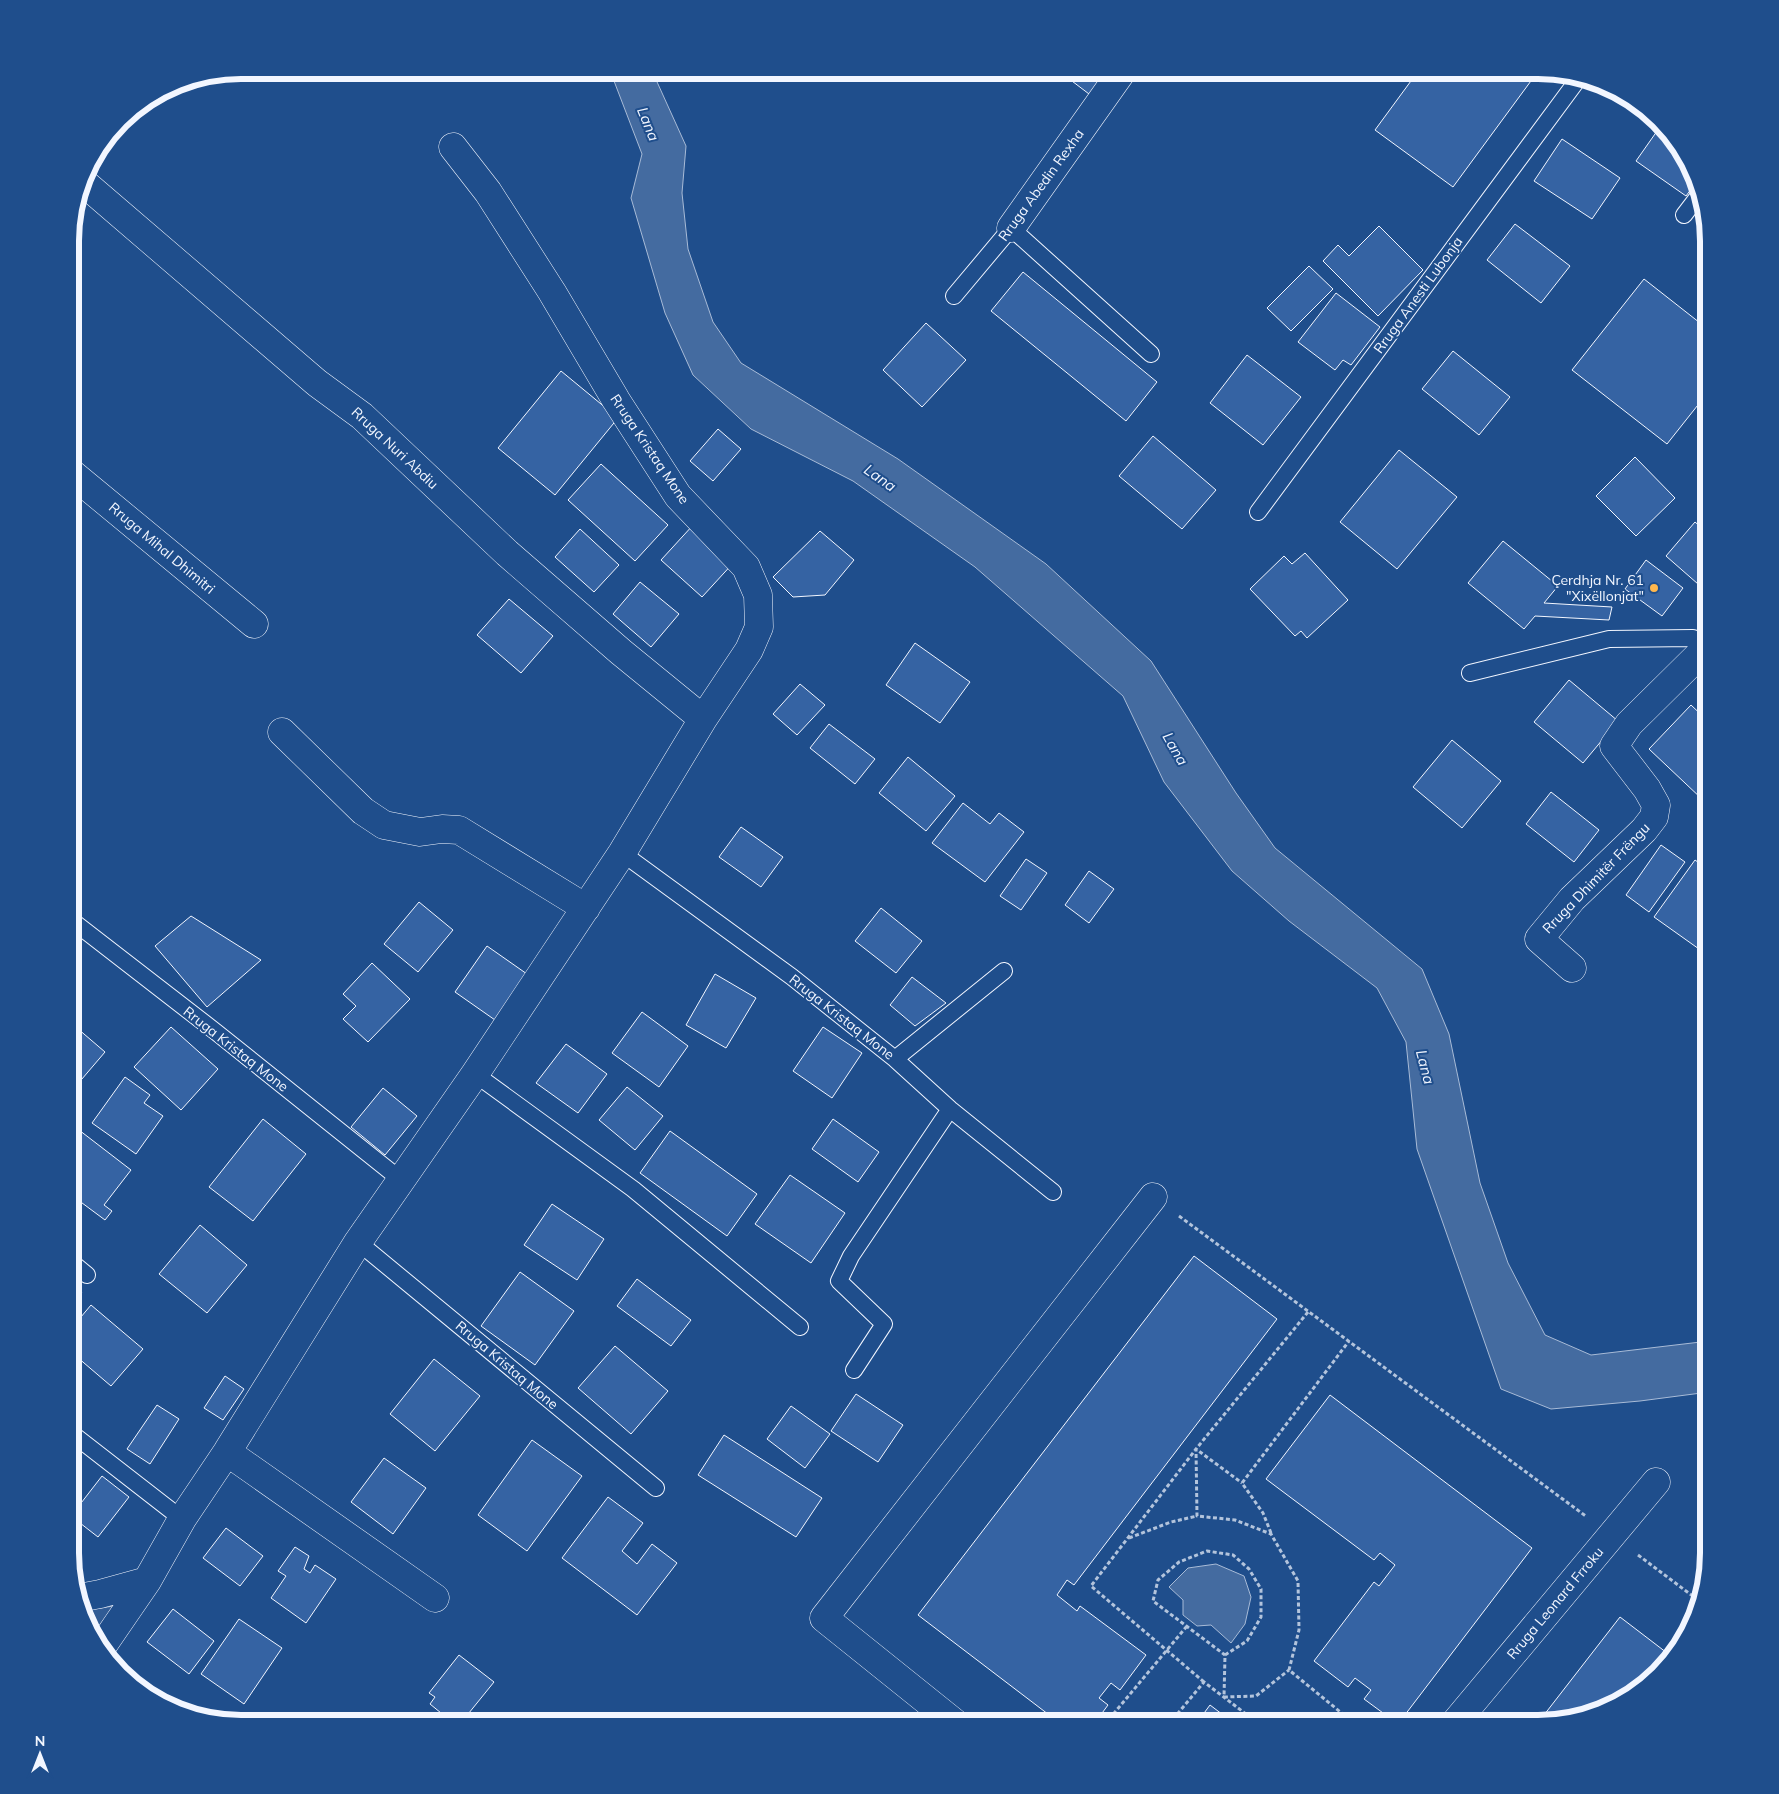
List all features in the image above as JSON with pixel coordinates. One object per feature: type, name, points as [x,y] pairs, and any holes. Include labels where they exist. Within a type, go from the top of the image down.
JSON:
[{"type":"street","name":"Rruga Abedin Rexha","points":[[1011,228],[1117,79]]},
{"type":"street","name":"Rruga Kristaq Mone","points":[[105,1642],[147,1581],[182,1519],[227,1452],[358,1242],[475,1074],[622,853],[703,719],[749,650],[759,627],[758,595],[746,567],[678,496],[616,400],[552,292],[488,192],[453,147]]},
{"type":"street","name":"Rruga Nuri Abdiu","points":[[88,186],[318,383],[362,416],[507,553],[621,652],[703,719]]},
{"type":"street","name":"Rruga Mihal Dhimitri","points":[[79,479],[254,624]]},
{"type":"street","name":"Rruga Dhimitër Frëngu","points":[[1572,968],[1539,939],[1572,899],[1644,830],[1654,817],[1656,805],[1614,746],[1630,724],[1700,654]]},
{"type":"street","points":[[282,732],[363,811],[384,825],[420,832],[442,829],[459,830],[586,908]]},
{"type":"street","points":[[945,1715],[824,1618],[1152,1196]]},
{"type":"street","points":[[227,1452],[435,1598]]},
{"type":"street","name":"Rruga Leonard Frroku","points":[[1462,1715],[1656,1482]]},
{"type":"street","points":[[85,1597],[147,1581]]},
{"type":"lane","name":"Rruga Anesti Lubonja","points":[[1258,512],[1575,83]]},
{"type":"lane","points":[[1684,215],[1695,201]]},
{"type":"lane","name":"Rruga Abedin Rexha","points":[[954,296],[1011,228]]},
{"type":"lane","points":[[1011,228],[1151,354]]},
{"type":"lane","name":"Rruga Dhimitër Frëngu","points":[[1470,673],[1609,639],[1693,638],[1700,641]]},
{"type":"lane","name":"Rruga Kristaq Mone","points":[[622,853],[792,977],[895,1059],[950,1109],[1053,1192]]},
{"type":"lane","name":"Rruga Kristaq Mone","points":[[79,926],[401,1180]]},
{"type":"lane","points":[[895,1059],[1004,971]]},
{"type":"lane","points":[[475,1074],[633,1189],[800,1327]]},
{"type":"lane","points":[[854,1370],[884,1324],[839,1281],[851,1256],[950,1109]]},
{"type":"lane","name":"Rruga Kristaq Mone","points":[[358,1242],[656,1488]]},
{"type":"lane","points":[[79,1269],[87,1275]]},
{"type":"lane","points":[[79,1439],[182,1519]]},
{"type":"path","points":[[1152,1196],[1694,1597]]},
{"type":"path","points":[[1247,1715],[1204,1682],[1091,1586],[1196,1449],[1308,1312]]},
{"type":"path","points":[[1242,1483],[1349,1341]]},
{"type":"path","points":[[1196,1449],[1242,1483],[1263,1513],[1271,1534],[1298,1581],[1299,1630],[1289,1670],[1256,1696],[1224,1697]]},
{"type":"path","points":[[1196,1449],[1197,1516]]},
{"type":"path","points":[[1128,1538],[1171,1522],[1197,1516],[1235,1520],[1271,1534]]},
{"type":"path","points":[[1207,1551],[1233,1555],[1248,1569],[1261,1588],[1261,1617],[1247,1641],[1225,1655],[1153,1601],[1158,1580],[1179,1562],[1207,1551]]},
{"type":"path","points":[[1113,1715],[1187,1626]]},
{"type":"path","points":[[1224,1697],[1225,1655]]},
{"type":"path","points":[[1289,1670],[1344,1715]]},
{"type":"path","points":[[1176,1715],[1204,1682]]},
{"type":"shaded area","points":[[120,1605],[100,1633],[89,1610]]},
{"type":"water","name":"Lana","points":[[612,79],[656,79],[686,146],[682,193],[688,249],[713,322],[741,363],[898,459],[1046,564],[1151,661],[1236,793],[1275,848],[1422,969],[1449,1034],[1480,1183],[1508,1263],[1545,1335],[1591,1355],[1700,1342],[1700,1393],[1551,1409],[1501,1389],[1417,1149],[1406,1042],[1377,988],[1289,921],[1232,871],[1164,782],[1123,696],[975,567],[853,481],[751,429],[693,375],[665,313],[631,198],[642,154]]},
{"type":"water","points":[[1216,1564],[1244,1576],[1251,1597],[1245,1624],[1231,1643],[1211,1625],[1197,1626],[1183,1615],[1183,1600],[1169,1587],[1188,1568]]},
{"type":"building","points":[[1069,79],[1105,79],[1093,97]]},
{"type":"building","points":[[1412,79],[1532,79],[1453,187],[1375,130]]},
{"type":"building","points":[[1657,131],[1679,160],[1692,188],[1686,196],[1636,161]]},
{"type":"building","points":[[1562,139],[1620,178],[1592,219],[1534,181]]},
{"type":"building","points":[[1515,224],[1570,266],[1541,303],[1487,260]]},
{"type":"building","points":[[1379,226],[1423,270],[1378,316],[1323,261],[1338,245],[1349,256]]},
{"type":"building","points":[[1309,266],[1333,289],[1291,331],[1267,308]]},
{"type":"building","points":[[1023,272],[1157,382],[1126,421],[991,311]]},
{"type":"building","points":[[1644,279],[1700,323],[1700,402],[1667,444],[1572,370]]},
{"type":"building","points":[[1336,293],[1380,327],[1351,365],[1343,360],[1335,370],[1298,342]]},
{"type":"building","points":[[926,323],[966,360],[922,407],[883,370]]},
{"type":"building","points":[[1453,351],[1510,397],[1479,435],[1422,389]]},
{"type":"building","points":[[1247,355],[1301,397],[1263,445],[1210,403]]},
{"type":"building","points":[[561,371],[618,418],[555,495],[498,448]]},
{"type":"building","points":[[718,429],[741,449],[713,481],[690,461]]},
{"type":"building","points":[[1153,436],[1216,490],[1182,529],[1119,476]]},
{"type":"building","points":[[1399,450],[1457,497],[1397,569],[1340,522]]},
{"type":"building","points":[[1635,457],[1675,498],[1636,536],[1596,496]]},
{"type":"building","points":[[601,464],[668,525],[635,561],[568,500]]},
{"type":"building","points":[[1695,522],[1700,526],[1700,582],[1698,584],[1666,556]]},
{"type":"building","points":[[694,524],[735,561],[702,597],[661,560]]},
{"type":"building","points":[[580,529],[619,565],[594,592],[555,557]]},
{"type":"building","points":[[820,531],[854,560],[825,595],[793,597],[773,577]]},
{"type":"building","points":[[1503,541],[1558,586],[1544,603],[1612,607],[1609,620],[1535,616],[1524,629],[1468,583]]},
{"type":"building","points":[[1305,553],[1348,600],[1307,638],[1301,631],[1295,636],[1250,589],[1284,556],[1292,564]]},
{"type":"building","name":"Çerdhja Nr. 61 \"Xixëllonjat\"","points":[[1646,560],[1683,588],[1662,616],[1625,589]]},
{"type":"building","points":[[640,582],[679,614],[651,647],[613,614]]},
{"type":"building","points":[[509,599],[553,636],[521,673],[477,635]]},
{"type":"building","points":[[915,643],[970,682],[940,723],[886,685]]},
{"type":"building","points":[[1569,680],[1618,721],[1583,763],[1534,722]]},
{"type":"building","points":[[800,684],[825,705],[797,735],[773,714]]},
{"type":"building","points":[[1691,705],[1700,714],[1700,797],[1649,749]]},
{"type":"building","points":[[829,724],[875,759],[855,784],[810,748]]},
{"type":"building","points":[[1452,740],[1501,781],[1462,828],[1413,787]]},
{"type":"building","points":[[908,757],[955,796],[926,831],[879,793]]},
{"type":"building","points":[[1551,792],[1599,830],[1574,862],[1526,824]]},
{"type":"building","points":[[963,803],[990,824],[999,813],[1024,832],[985,882],[932,843]]},
{"type":"building","points":[[741,827],[783,857],[761,887],[719,857]]},
{"type":"building","points":[[1661,845],[1685,862],[1649,912],[1626,895]]},
{"type":"building","points":[[1026,859],[1047,873],[1021,910],[1000,896]]},
{"type":"building","points":[[1695,860],[1700,864],[1699,949],[1654,917]]},
{"type":"building","points":[[1089,871],[1114,889],[1089,923],[1065,905]]},
{"type":"building","points":[[419,902],[453,930],[418,972],[384,944]]},
{"type":"building","points":[[881,908],[922,941],[896,973],[855,941]]},
{"type":"building","points":[[191,916],[261,960],[207,1007],[155,946]]},
{"type":"building","points":[[487,946],[527,974],[495,1020],[455,992]]},
{"type":"building","points":[[372,963],[410,999],[368,1042],[343,1019],[356,1006],[343,994]]},
{"type":"building","points":[[715,974],[756,998],[726,1048],[686,1025]]},
{"type":"building","points":[[912,977],[946,1003],[915,1026],[890,1005]]},
{"type":"building","points":[[642,1012],[688,1046],[659,1087],[612,1053]]},
{"type":"building","points":[[171,1027],[218,1069],[181,1110],[134,1067]]},
{"type":"building","points":[[823,1027],[862,1053],[832,1098],[793,1071]]},
{"type":"building","points":[[79,1030],[105,1052],[79,1082]]},
{"type":"building","points":[[566,1044],[607,1074],[578,1113],[536,1083]]},
{"type":"building","points":[[125,1077],[150,1095],[144,1103],[163,1116],[136,1154],[92,1123]]},
{"type":"building","points":[[627,1087],[663,1116],[635,1150],[599,1120]]},
{"type":"building","points":[[383,1088],[417,1116],[385,1155],[351,1127]]},
{"type":"building","points":[[263,1119],[306,1154],[253,1221],[209,1187]]},
{"type":"building","points":[[833,1119],[879,1152],[858,1182],[812,1149]]},
{"type":"building","points":[[79,1130],[131,1170],[104,1205],[112,1211],[105,1220],[79,1201]]},
{"type":"building","points":[[670,1131],[757,1194],[727,1236],[640,1173]]},
{"type":"building","points":[[790,1175],[845,1213],[811,1263],[755,1224]]},
{"type":"building","points":[[552,1204],[604,1239],[577,1280],[524,1245]]},
{"type":"building","points":[[200,1225],[247,1265],[207,1313],[159,1274]]},
{"type":"building","points":[[1194,1256],[1277,1319],[1074,1585],[1067,1580],[1057,1595],[1077,1611],[1080,1606],[1146,1655],[1120,1690],[1111,1683],[1099,1698],[1108,1705],[1101,1715],[1049,1715],[918,1615]]},
{"type":"building","points":[[520,1272],[574,1311],[535,1365],[481,1326]]},
{"type":"building","points":[[637,1279],[691,1320],[671,1346],[617,1306]]},
{"type":"building","points":[[91,1305],[143,1349],[111,1386],[79,1359],[79,1319]]},
{"type":"building","points":[[615,1346],[668,1391],[631,1434],[578,1388]]},
{"type":"building","points":[[434,1359],[480,1396],[435,1451],[390,1414]]},
{"type":"building","points":[[225,1376],[244,1389],[223,1420],[204,1408]]},
{"type":"building","points":[[856,1394],[903,1425],[878,1462],[831,1431]]},
{"type":"building","points":[[1330,1395],[1532,1548],[1405,1715],[1386,1715],[1364,1699],[1371,1690],[1355,1678],[1348,1687],[1314,1661],[1374,1582],[1379,1586],[1395,1565],[1380,1553],[1374,1560],[1266,1479]]},
{"type":"building","points":[[157,1405],[179,1419],[150,1464],[127,1449]]},
{"type":"building","points":[[791,1406],[830,1434],[805,1468],[767,1439]]},
{"type":"building","points":[[724,1435],[822,1498],[796,1537],[698,1475]]},
{"type":"building","points":[[532,1440],[582,1476],[527,1551],[478,1515]]},
{"type":"building","points":[[384,1458],[426,1488],[393,1534],[351,1502]]},
{"type":"building","points":[[102,1476],[129,1497],[98,1537],[79,1522],[79,1506]]},
{"type":"building","points":[[608,1497],[643,1523],[622,1551],[637,1564],[652,1544],[677,1563],[637,1615],[562,1558]]},
{"type":"building","points":[[226,1528],[263,1556],[240,1586],[203,1558]]},
{"type":"building","points":[[295,1547],[309,1556],[304,1569],[310,1573],[315,1565],[336,1579],[306,1623],[271,1598],[286,1576],[278,1571]]},
{"type":"building","points":[[173,1609],[214,1641],[189,1674],[147,1642]]},
{"type":"building","points":[[1620,1617],[1667,1653],[1645,1675],[1610,1699],[1570,1712],[1544,1715]]},
{"type":"building","points":[[239,1619],[282,1648],[244,1704],[201,1674]]},
{"type":"building","points":[[459,1655],[494,1682],[467,1715],[438,1715],[441,1713],[430,1704],[435,1697],[429,1693]]},
{"type":"building","points":[[1210,1705],[1223,1715],[1203,1715]]},
{"type":"place","name":"Çerdhja Nr. 61 \"Xixëllonjat\"","points":[[1654,588]]}]
